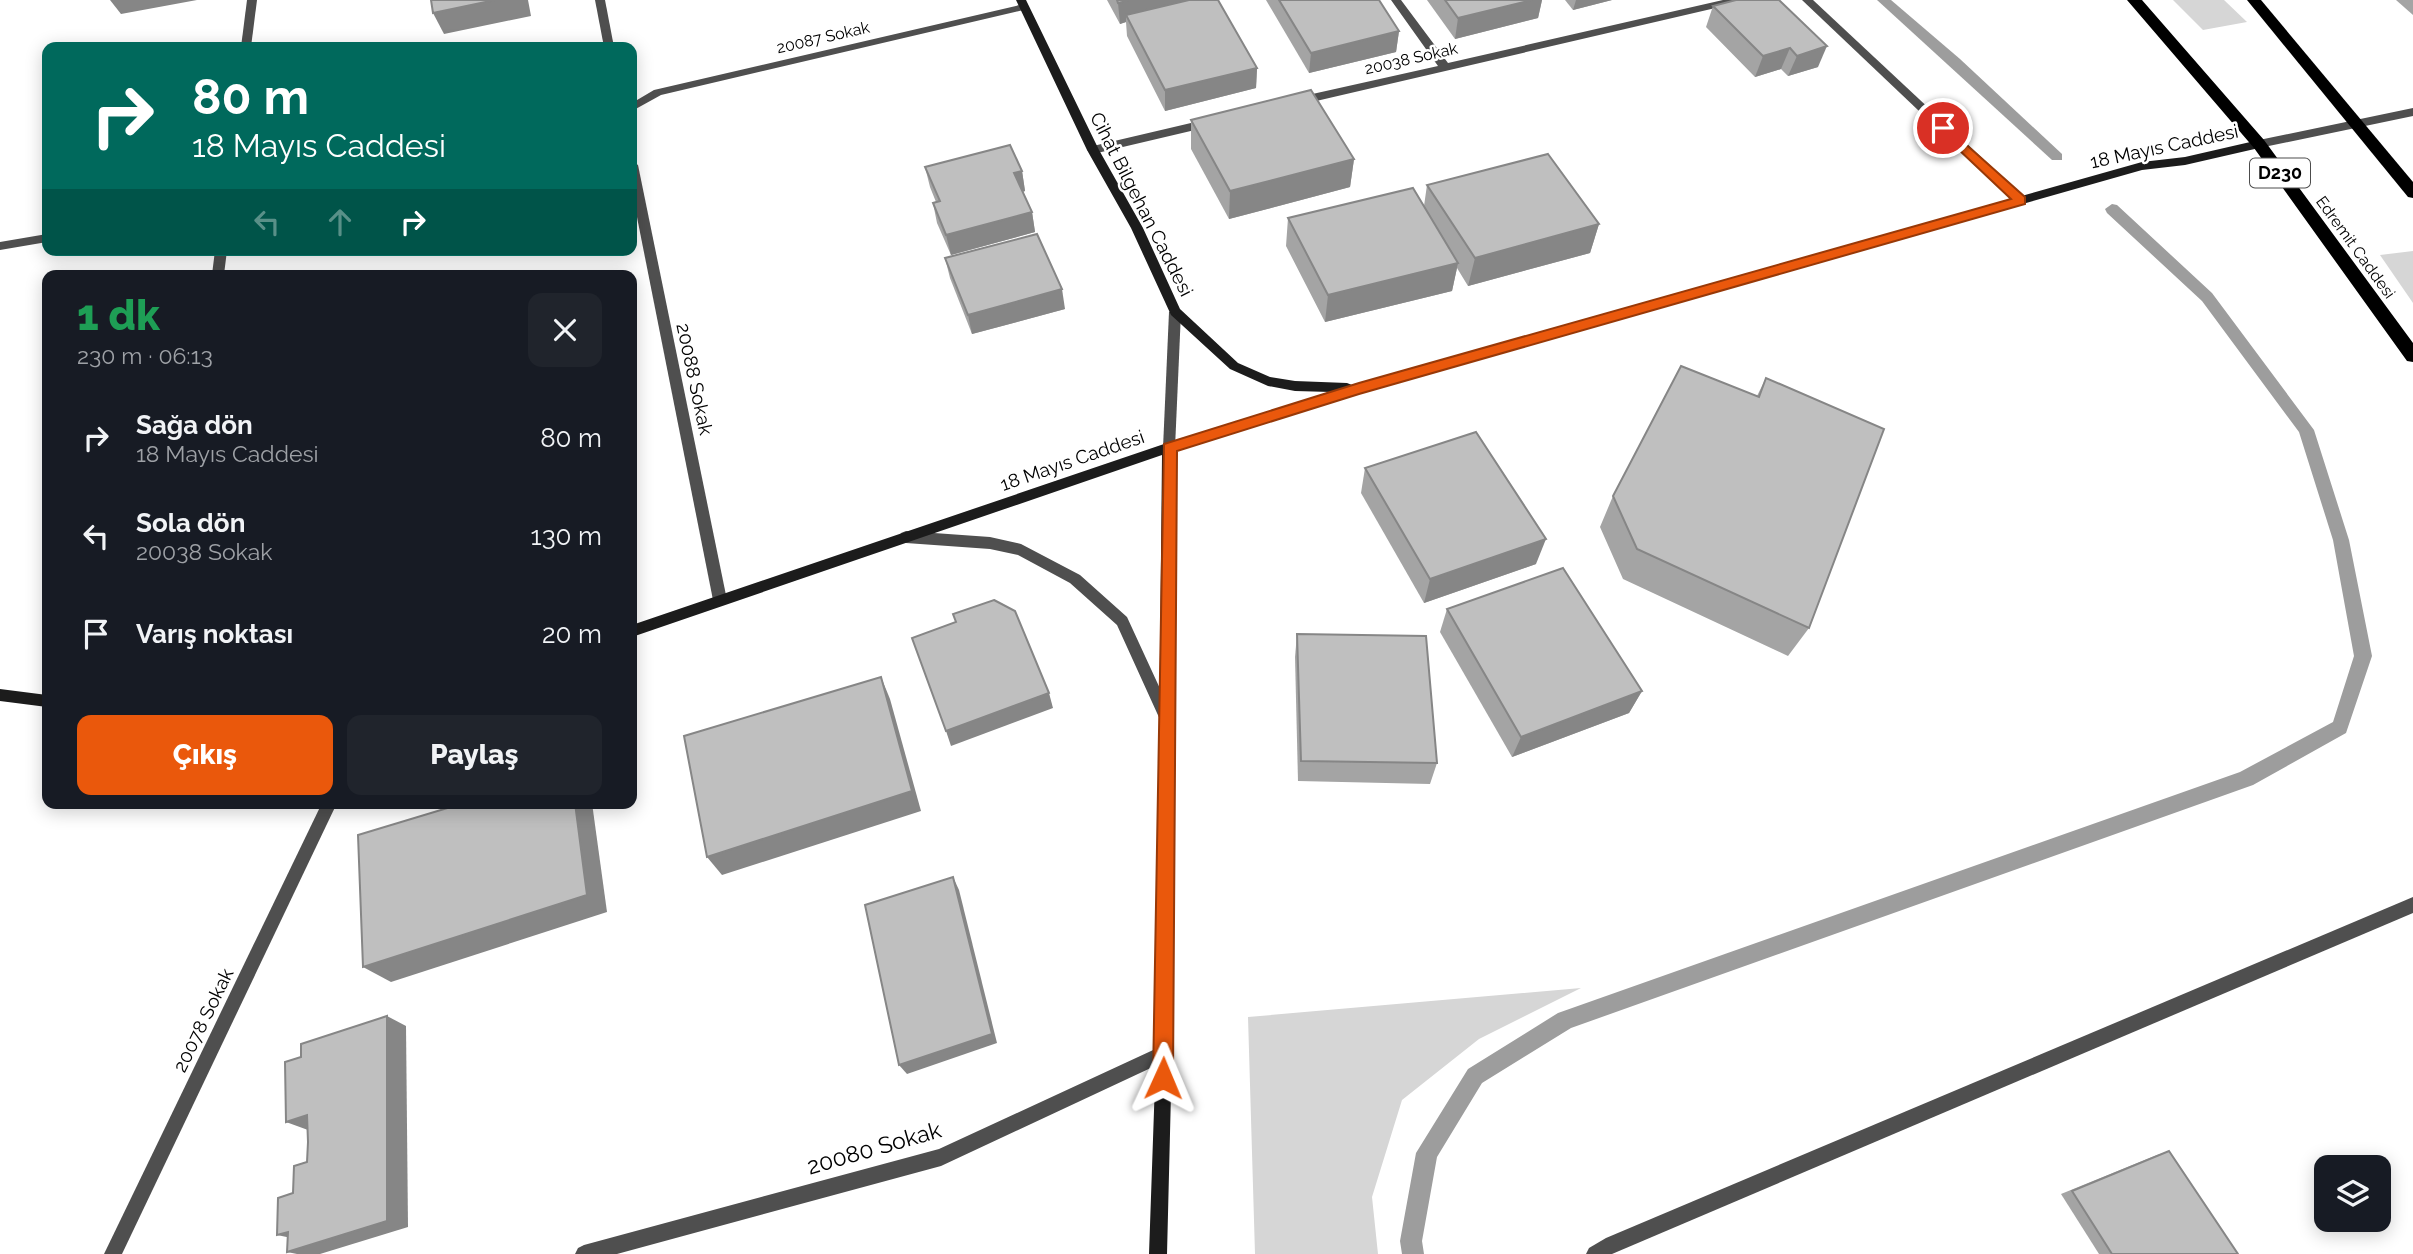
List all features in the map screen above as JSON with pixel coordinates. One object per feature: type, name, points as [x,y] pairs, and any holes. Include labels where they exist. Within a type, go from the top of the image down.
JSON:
[{"type":"highway","name":"Edremit Caddesi","points":[[2134,0],[2259,144],[2413,356]]},
{"type":"highway","points":[[2254,0],[2413,193]]},
{"type":"main road","name":"Cihat Bilgehan Caddesi","points":[[1023,4],[1093,150],[1137,228],[1175,312],[1234,366],[1268,381],[1295,386],[1359,388]]},
{"type":"main road","name":"18 Mayıs Caddesi","points":[[637,629],[1169,448],[1359,388],[2141,166],[2185,161],[2259,144]]},
{"type":"main road","points":[[1158,1254],[1164,1053],[1169,448]]},
{"type":"main road","points":[[0,695],[42,700]]},
{"type":"street","points":[[247,42],[252,0]]},
{"type":"street","points":[[600,0],[608,42]]},
{"type":"street","points":[[1395,0],[1444,66]]},
{"type":"street","name":"20038 Sokak","points":[[1292,102],[1718,2],[1737,0]]},
{"type":"street","points":[[1807,0],[2021,201]]},
{"type":"street","name":"20087 Sokak","points":[[637,105],[658,92],[1023,4]]},
{"type":"street","points":[[2259,144],[2413,111]]},
{"type":"street","points":[[1093,150],[1226,118]]},
{"type":"street","name":"20088 Sokak","points":[[637,190],[720,600]]},
{"type":"street","points":[[0,246],[42,239]]},
{"type":"street","points":[[1169,448],[1175,312]]},
{"type":"street","points":[[906,537],[990,543],[1021,550],[1075,579],[1122,621],[1167,719]]},
{"type":"street","name":"20078 Sokak","points":[[113,1254],[327,809]]},
{"type":"street","points":[[1595,1254],[1612,1244],[2413,905]]},
{"type":"street","name":"20080 Sokak","points":[[584,1254],[941,1157],[1164,1053]]},
{"type":"shaded area","points":[[2173,0],[2224,0],[2247,22],[2203,30]]},
{"type":"shaded area","points":[[2413,251],[2413,303],[2380,255]]},
{"type":"shaded area","points":[[1581,988],[1479,1039],[1402,1100],[1372,1197],[1378,1254],[1255,1254],[1248,1017]]},
{"type":"building","points":[[431,0],[495,0],[433,13]]},
{"type":"building","points":[[1189,0],[1218,0],[1257,68],[1165,90],[1126,15]]},
{"type":"building","points":[[1279,0],[1379,0],[1399,31],[1311,53]]},
{"type":"building","points":[[1445,0],[1532,0],[1458,18]]},
{"type":"building","points":[[1736,0],[1779,0],[1827,46],[1797,56],[1790,48],[1763,56],[1713,6]]},
{"type":"building","points":[[1311,90],[1354,159],[1230,191],[1191,120]]},
{"type":"building","points":[[1010,145],[1022,171],[1014,173],[1032,212],[946,235],[933,203],[940,201],[925,167]]},
{"type":"building","points":[[1548,154],[1599,224],[1475,258],[1427,185]]},
{"type":"building","points":[[1413,188],[1458,263],[1328,295],[1288,218]]},
{"type":"building","points":[[1037,234],[1062,289],[968,315],[945,258]]},
{"type":"building","points":[[1681,366],[1759,397],[1766,378],[1884,429],[1809,628],[1637,549],[1613,496]]},
{"type":"building","points":[[1476,432],[1546,539],[1430,579],[1365,468]]},
{"type":"building","points":[[1563,568],[1642,691],[1521,737],[1447,609]]},
{"type":"building","points":[[994,600],[1015,611],[1049,693],[946,731],[912,638],[956,622],[953,614]]},
{"type":"building","points":[[1297,634],[1426,636],[1437,763],[1301,761]]},
{"type":"building","points":[[881,677],[912,791],[707,857],[684,736]]},
{"type":"building","points":[[444,809],[576,809],[587,895],[363,967],[358,835]]},
{"type":"building","points":[[953,877],[992,1034],[899,1065],[865,905]]},
{"type":"building","points":[[387,1016],[387,1221],[287,1252],[288,1232],[277,1235],[278,1198],[293,1193],[294,1166],[307,1162],[308,1142],[307,1115],[286,1122],[285,1062],[301,1057],[301,1044]]},
{"type":"building","points":[[2169,1151],[2238,1254],[2112,1254],[2072,1191]]},
{"type":"waterway","points":[[1883,0],[1955,62],[2057,157]]},
{"type":"waterway","points":[[1413,1254],[1411,1241],[1427,1153],[1475,1076],[1565,1020],[2246,779],[2340,727],[2363,656],[2341,540],[2306,430],[2207,297],[2112,209]]},
{"type":"route","points":[[1163,1078],[1169,448],[1359,388],[2021,201],[1943,128]]}]
